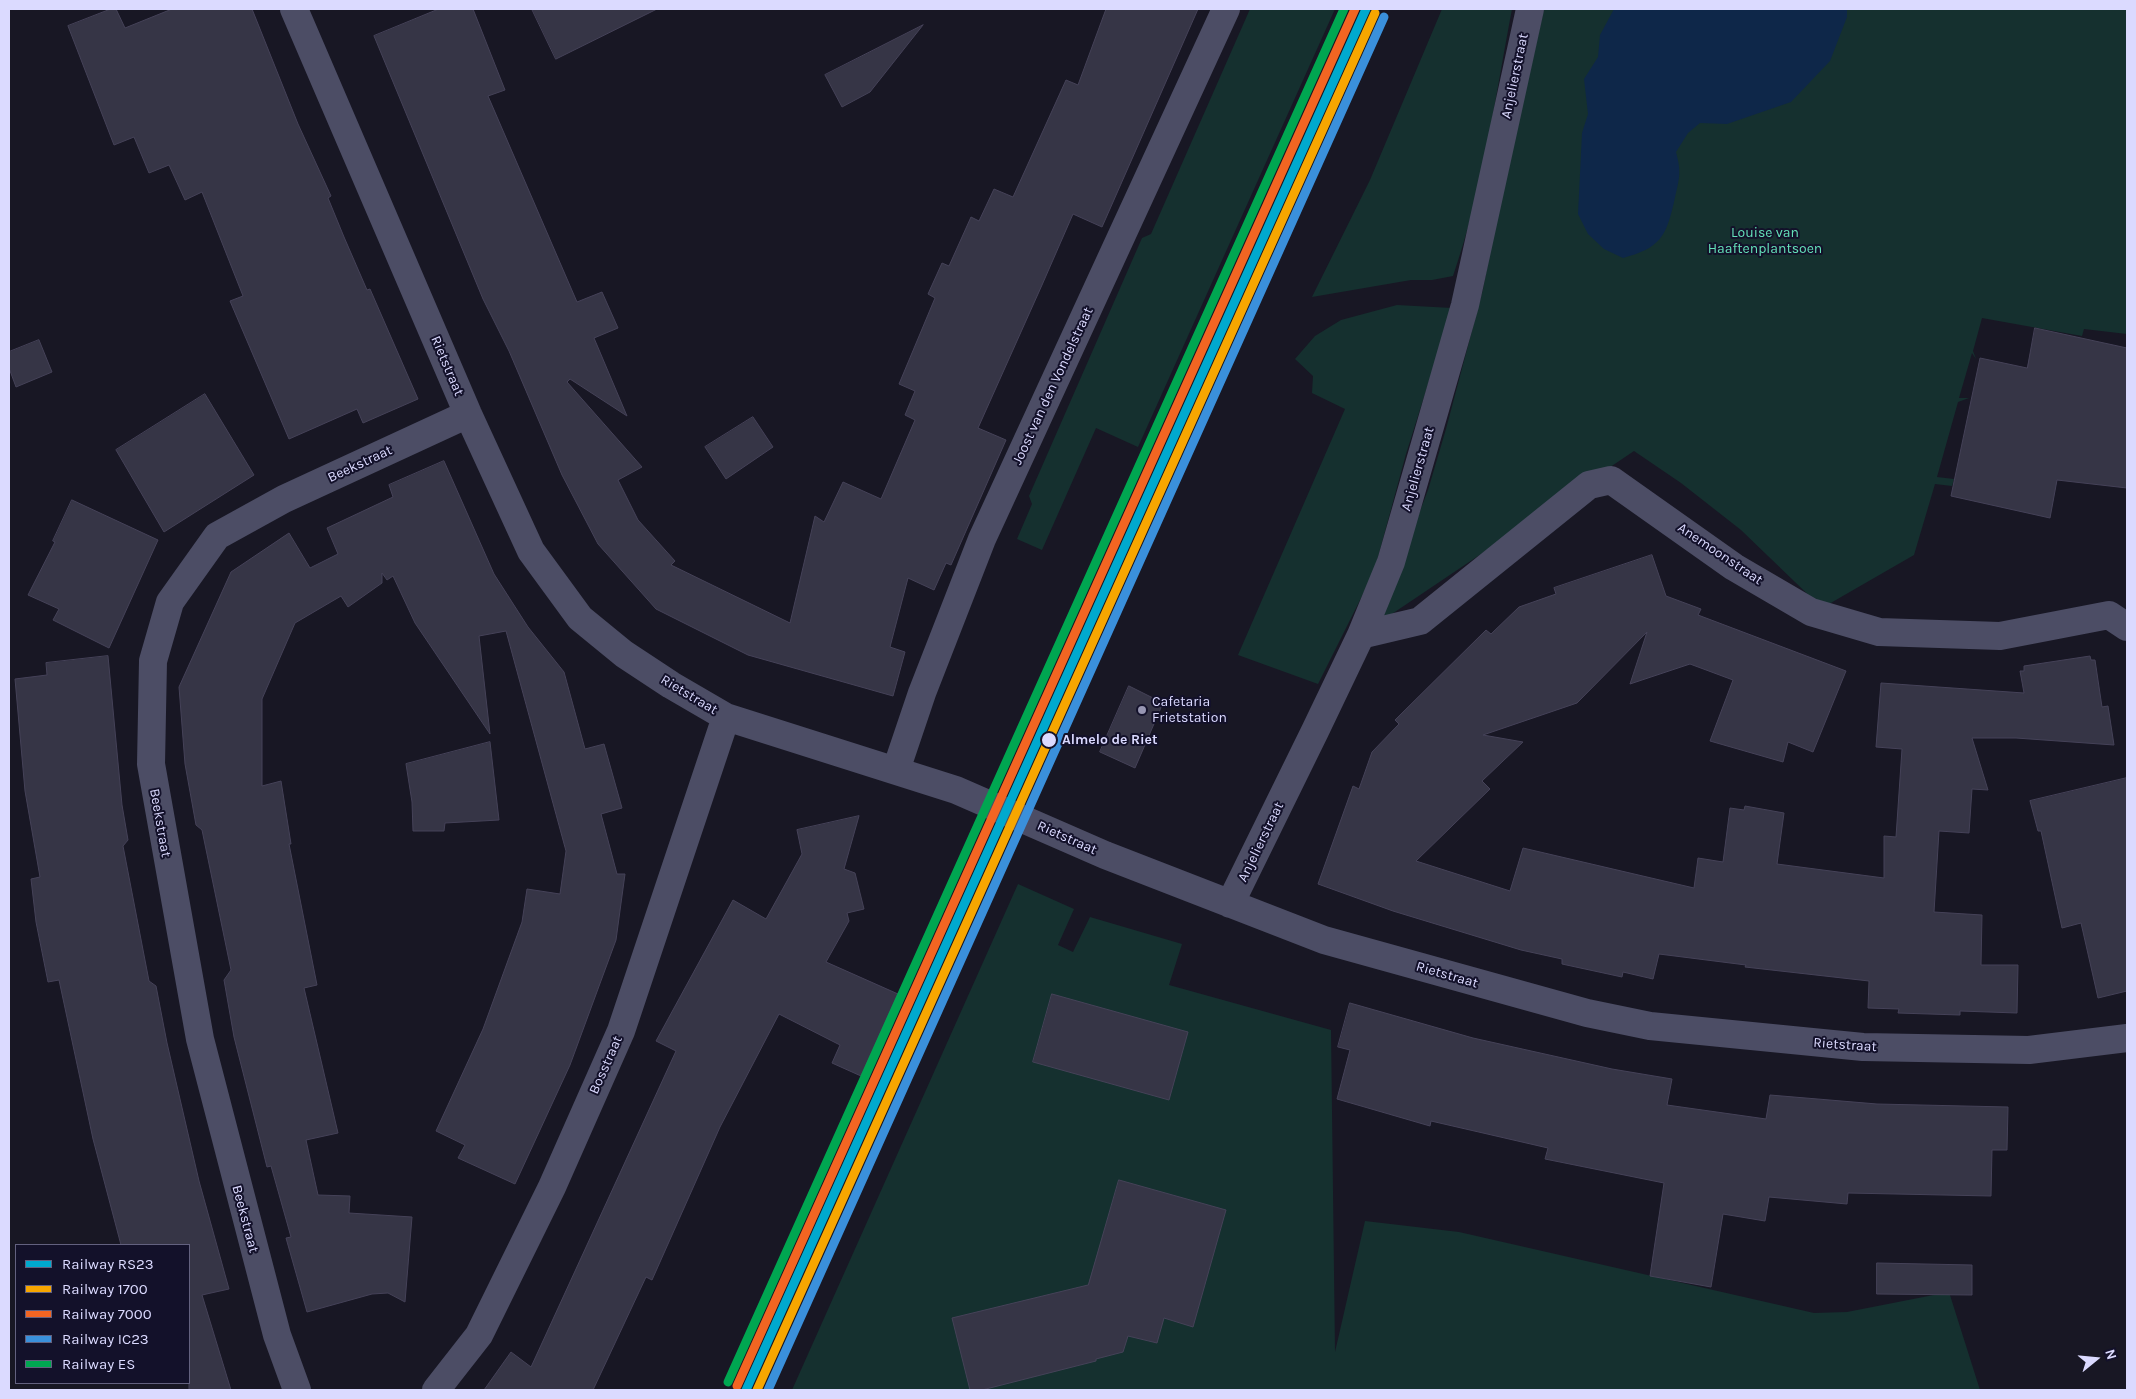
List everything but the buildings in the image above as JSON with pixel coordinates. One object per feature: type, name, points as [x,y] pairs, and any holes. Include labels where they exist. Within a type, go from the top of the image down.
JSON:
[{"type":"street","name":"Rietstraat","points":[[294,9],[468,414],[531,551],[580,618],[624,654],[726,717],[956,790],[1106,855],[1324,940],[1588,1014],[1650,1026],[1863,1048],[2029,1050],[2127,1038]]},
{"type":"street","name":"Joost van den Vondelstraat","points":[[896,770],[922,693],[982,539],[1226,9]]},
{"type":"street","name":"Anjelierstraat","points":[[1230,904],[1360,635],[1391,562],[1465,305],[1530,9]]},
{"type":"street","name":"Beekstraat","points":[[297,1390],[277,1335],[200,1039],[151,764],[153,660],[170,602],[217,536],[284,499],[468,414]]},
{"type":"street","name":"Anemoonstraat","points":[[1360,635],[1420,621],[1589,485],[1611,480],[1734,567],[1811,612],[1879,632],[2000,636],[2109,615],[2127,627]]},
{"type":"street","name":"Bosstraat","points":[[436,1390],[479,1334],[552,1187],[617,1040],[726,717]]},
{"type":"green space","points":[[1250,9],[1335,9],[1138,447],[1096,428],[1042,550],[1017,539],[1032,504],[1029,496],[1142,238],[1151,234]]},
{"type":"green space","points":[[1442,9],[1512,9],[1480,177],[1453,276],[1432,280],[1411,280],[1312,297],[1370,180]]},
{"type":"green space","name":"Louise van Haaftenplantsoen","points":[[1544,9],[2127,9],[2127,334],[2084,329],[2082,336],[1982,318],[1973,351],[1976,359],[1972,353],[1959,398],[1969,398],[1958,402],[1937,477],[1954,479],[1952,486],[1935,484],[1914,555],[1822,608],[1741,530],[1681,483],[1634,451],[1377,624],[1428,490],[1446,429],[1483,289],[1495,226]]},
{"type":"green space","points":[[1397,305],[1452,308],[1406,454],[1374,572],[1318,684],[1238,655],[1345,409],[1312,393],[1313,376],[1295,359],[1315,336],[1341,320]]},
{"type":"green space","points":[[1018,884],[1074,909],[1058,945],[1073,952],[1090,917],[1182,944],[1169,985],[1331,1030],[1335,1352],[1365,1221],[1459,1232],[1814,1313],[1847,1312],[1949,1292],[1980,1390],[792,1390]]},
{"type":"water","points":[[1614,9],[1847,9],[1847,17],[1830,61],[1791,102],[1727,124],[1700,123],[1688,133],[1676,152],[1679,166],[1678,182],[1671,214],[1664,232],[1653,245],[1623,258],[1604,249],[1588,234],[1578,214],[1582,133],[1588,114],[1584,79],[1598,57],[1600,35]]},
{"type":"rail line","name":"ES","points":[[728,1382],[1344,9]]},
{"type":"rail line","name":"7000","points":[[737,1386],[1355,9]]},
{"type":"rail line","name":"RS23","points":[[746,1390],[1366,9]]},
{"type":"rail line","name":"1700","points":[[757,1390],[1375,13]]},
{"type":"rail line","name":"IC23","points":[[768,1390],[1384,17]]},
{"type":"place","name":"Cafetaria Frietstation","points":[[1142,710]]},
{"type":"place","name":"Almelo de Riet","points":[[1049,740]]}]
